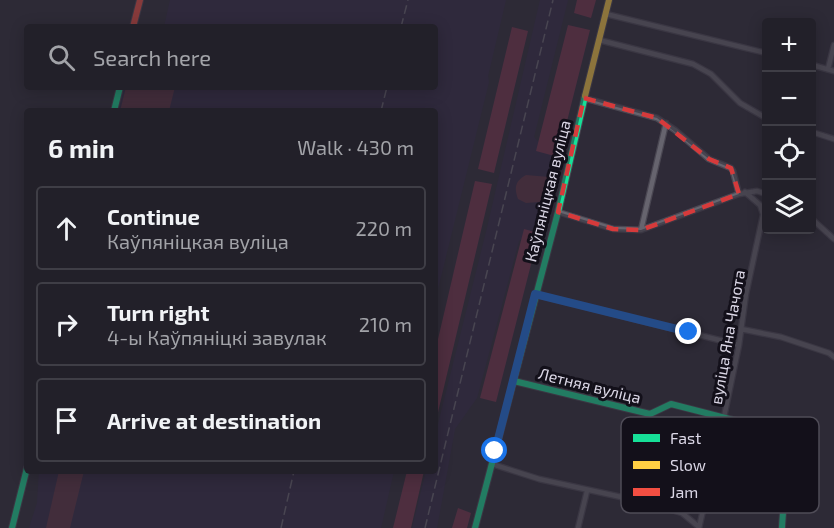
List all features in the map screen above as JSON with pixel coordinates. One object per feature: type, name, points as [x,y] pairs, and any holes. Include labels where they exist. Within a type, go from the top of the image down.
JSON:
[{"type":"street","points":[[134,24],[140,0]]},
{"type":"street","name":"Каўпяніцкая вуліца","points":[[475,528],[558,212],[609,0]]},
{"type":"street","points":[[606,14],[762,52]]},
{"type":"street","points":[[599,40],[693,64],[711,74],[740,103],[762,115]]},
{"type":"street","points":[[816,66],[831,70],[834,45]]},
{"type":"street","points":[[115,108],[119,90]]},
{"type":"street","points":[[584,98],[657,118],[666,123],[708,159],[733,171],[739,194]]},
{"type":"street","points":[[641,230],[666,123]]},
{"type":"street","points":[[816,133],[834,139]]},
{"type":"street","points":[[558,212],[613,229],[641,230],[745,192],[762,192]]},
{"type":"street","points":[[745,192],[762,208]]},
{"type":"street","points":[[816,223],[834,239]]},
{"type":"street","name":"вуліца Яна Чачота","points":[[724,417],[762,227]]},
{"type":"street","points":[[535,294],[739,345]]},
{"type":"street","points":[[741,328],[781,337],[829,353],[834,357]]},
{"type":"street","name":"Летняя вуліца","points":[[514,381],[650,414],[671,404],[724,417]]},
{"type":"street","points":[[492,464],[539,479],[621,498]]},
{"type":"street","points":[[12,528],[26,474]]},
{"type":"street","points":[[578,528],[587,491]]},
{"type":"street","points":[[682,513],[699,528]]},
{"type":"street","name":"вуліца Яна Чачота","points":[[699,528],[702,513]]},
{"type":"highlighted area","points":[[584,98],[657,118],[709,159],[731,168],[739,194],[641,230],[613,229],[558,212]]},
{"type":"shaded area","points":[[170,0],[506,0],[488,76],[489,82],[438,289],[438,108],[119,108],[122,90],[438,90],[438,24],[165,24]]},
{"type":"shaded area","points":[[540,0],[568,0],[534,137],[556,160],[541,223],[519,241],[477,398],[455,429],[437,528],[412,528],[425,474],[438,474],[438,424]]},
{"type":"shaded area","points":[[577,0],[596,0],[591,18],[574,13]]},
{"type":"shaded area","points":[[568,25],[590,30],[558,157],[536,151]]},
{"type":"shaded area","points":[[512,27],[528,31],[494,173],[478,169]]},
{"type":"shaded area","points":[[125,90],[174,90],[170,108],[121,108]]},
{"type":"shaded area","points":[[526,175],[549,177],[540,202],[526,203],[518,199],[516,185]]},
{"type":"shaded area","points":[[475,181],[492,184],[438,412],[438,339]]},
{"type":"shaded area","points":[[524,229],[539,233],[496,402],[480,398]]},
{"type":"shaded area","points":[[39,474],[393,474],[381,528],[29,528],[37,503]]},
{"type":"shaded area","points":[[58,474],[83,474],[70,528],[46,528]]},
{"type":"shaded area","points":[[406,474],[423,474],[411,528],[393,528]]},
{"type":"shaded area","points":[[458,508],[471,513],[467,528],[452,528]]},
{"type":"railway","points":[[402,24],[408,0]]},
{"type":"railway","points":[[425,528],[553,0]]},
{"type":"railway","points":[[382,108],[386,90]]},
{"type":"railway","points":[[281,528],[293,474]]},
{"type":"traffic: fast","points":[[115,108],[119,90]]},
{"type":"traffic: fast","points":[[475,528],[558,212],[585,96]]},
{"type":"traffic: fast","points":[[514,381],[650,414],[671,404],[721,417]]},
{"type":"traffic: fast","points":[[12,528],[26,474]]},
{"type":"traffic: fast","points":[[782,528],[783,513]]},
{"type":"traffic: slow","points":[[585,96],[609,0]]},
{"type":"traffic: jam","points":[[134,24],[140,0]]},
{"type":"route","points":[[495,451],[535,294],[689,332]]}]
